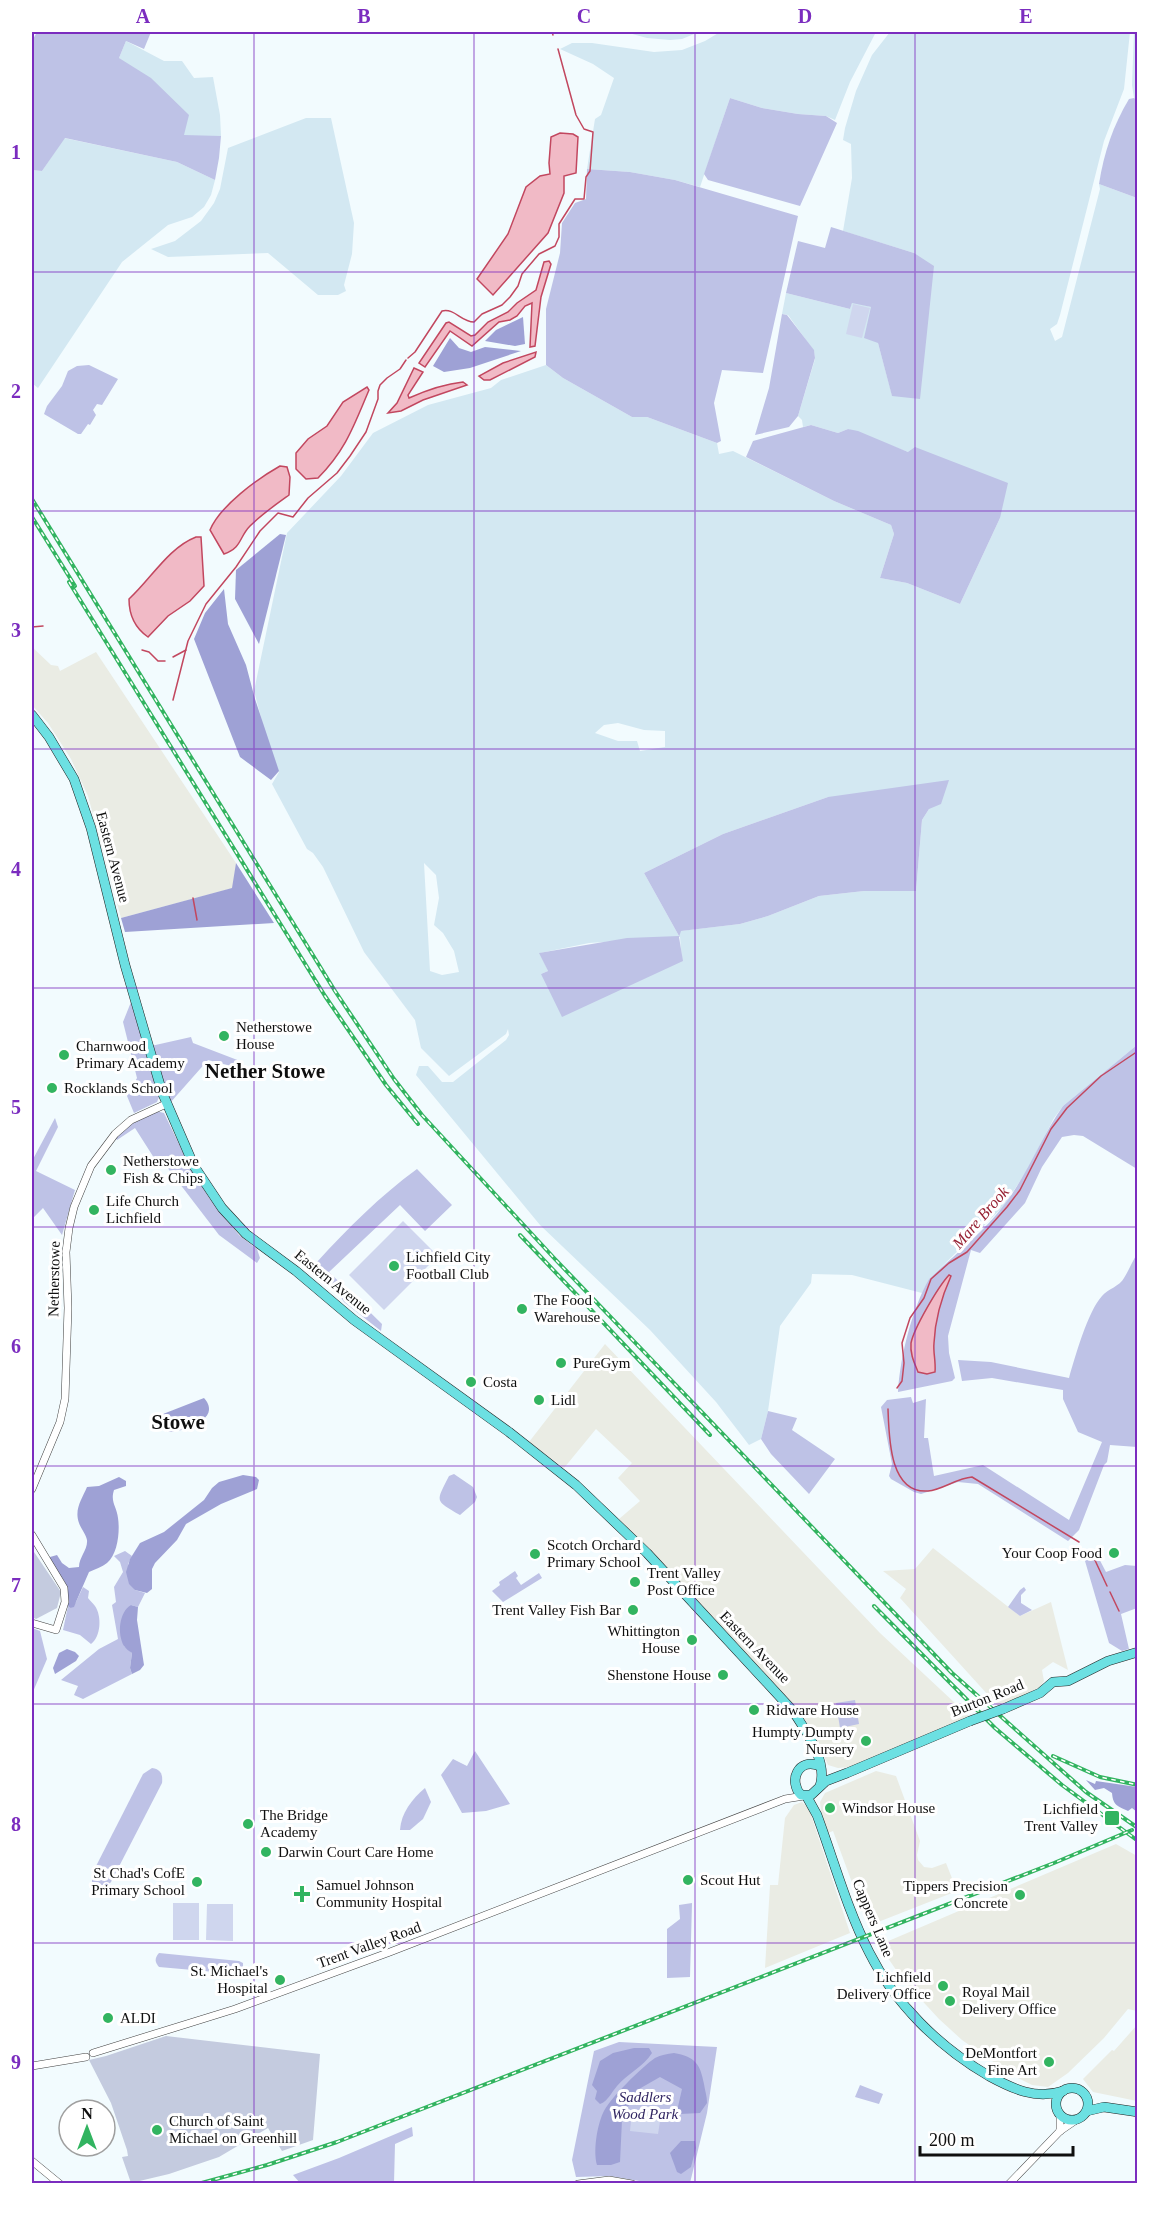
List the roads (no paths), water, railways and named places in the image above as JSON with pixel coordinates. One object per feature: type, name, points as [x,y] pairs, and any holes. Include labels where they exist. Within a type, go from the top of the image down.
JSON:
[{"type":"highway","name":"Eastern Avenue","points":[[32,716],[49,737],[74,779],[91,828],[125,965],[166,1104],[200,1177],[229,1218],[354,1320],[509,1432],[576,1485],[647,1553],[785,1700],[812,1742],[821,1768]]},
{"type":"highway","name":"Burton Road","points":[[819,1788],[832,1778],[1003,1709],[1040,1692],[1053,1682],[1077,1677],[1108,1661],[1137,1652]]},
{"type":"highway","points":[[812,1742],[804,1764],[798,1770],[795,1784],[798,1792],[805,1797],[816,1793],[823,1778],[821,1768]]},
{"type":"highway","points":[[804,1764],[809,1763],[847,1773]]},
{"type":"highway","name":"Cappers Lane","points":[[816,1815],[819,1788]]},
{"type":"highway","name":"Cappers Lane","points":[[805,1797],[816,1815],[860,1932],[890,1988],[914,2016],[946,2046],[981,2071],[1059,2113]]},
{"type":"highway","name":"Cappers Lane","points":[[1007,2085],[1037,2096],[1048,2096],[1062,2091]]},
{"type":"highway","points":[[1104,2107],[1083,2092],[1073,2088],[1062,2091],[1056,2099],[1059,2113],[1068,2120],[1076,2120],[1087,2111],[1104,2107],[1137,2112]]},
{"type":"highway","points":[[1083,2092],[1088,2101],[1087,2111]]},
{"type":"street","name":"Netherstowe","points":[[32,1489],[60,1422],[65,1399],[68,1308],[66,1252],[74,1207],[91,1166],[115,1134],[131,1120],[166,1104]]},
{"type":"street","points":[[32,1534],[64,1588],[65,1602],[56,1630],[32,1623]]},
{"type":"street","points":[[785,1799],[795,1784]]},
{"type":"street","name":"Trent Valley Road","points":[[32,2066],[89,2055],[235,2008],[390,1952],[785,1799],[805,1797]]},
{"type":"street","points":[[1059,2113],[1060,2131]]},
{"type":"street","points":[[1009,2184],[1060,2131],[1076,2120]]},
{"type":"street","points":[[32,2161],[60,2184]]},
{"type":"street","points":[[578,2184],[609,2180],[632,2184]]},
{"type":"waterway","points":[[408,358],[415,352],[442,311],[451,311],[465,320],[474,322],[482,314],[502,305],[518,286],[522,274],[539,254],[555,246],[559,237],[559,224],[575,199],[584,199],[586,177],[590,171],[593,132],[584,129],[576,115],[558,49]]},
{"type":"waterway","points":[[173,700],[188,641],[206,604],[236,567],[260,531],[278,513],[293,517],[308,498],[337,473],[366,432],[378,399],[380,385],[400,369],[406,360]]},
{"type":"waterway","points":[[32,627],[43,626]]},
{"type":"waterway","points":[[142,650],[149,652],[158,661],[165,661]]},
{"type":"waterway","points":[[173,657],[186,650]]},
{"type":"waterway","points":[[193,898],[197,920]]},
{"type":"waterway","name":"Mare Brook","points":[[897,1388],[902,1381],[904,1363],[902,1343],[910,1318],[924,1298],[931,1279],[949,1263],[967,1252],[1007,1207],[1020,1190],[1051,1129],[1067,1108],[1101,1076],[1138,1051]]},
{"type":"waterway","name":"Mare Brook","points":[[888,1409],[891,1448],[898,1473],[905,1483],[915,1489],[928,1491],[972,1477],[1079,1542]]},
{"type":"waterway","name":"Mare Brook","points":[[1093,1556],[1107,1586]]},
{"type":"waterway","name":"Mare Brook","points":[[1110,1592],[1119,1611]]},
{"type":"railway","points":[[32,499],[335,991],[394,1079],[422,1115],[554,1258],[952,1673],[1086,1792],[1138,1828]]},
{"type":"railway","points":[[32,517],[75,586]]},
{"type":"railway","points":[[69,582],[325,996],[386,1085],[418,1124]]},
{"type":"railway","points":[[520,1235],[710,1435]]},
{"type":"railway","points":[[874,1606],[995,1728],[1062,1785],[1138,1841]]},
{"type":"railway","points":[[1053,1756],[1100,1777],[1138,1785]]},
{"type":"railway","points":[[198,2184],[337,2142],[1054,1863],[1132,1830]]},
{"type":"place","name":"Netherstowe House","points":[[224,1036]]},
{"type":"place","name":"Charnwood Primary Academy","points":[[64,1055]]},
{"type":"place","name":"Rocklands School","points":[[52,1088]]},
{"type":"place","name":"Netherstowe Fish & Chips","points":[[111,1170]]},
{"type":"place","name":"Life Church Lichfield","points":[[94,1210]]},
{"type":"place","name":"Lichfield City Football Club","points":[[394,1266]]},
{"type":"place","name":"The Food Warehouse","points":[[522,1309]]},
{"type":"place","name":"PureGym","points":[[561,1363]]},
{"type":"place","name":"Costa","points":[[471,1382]]},
{"type":"place","name":"Lidl","points":[[539,1400]]},
{"type":"place","name":"Your Coop Food","points":[[1114,1553]]},
{"type":"place","name":"Scotch Orchard Primary School","points":[[535,1554]]},
{"type":"place","name":"Trent Valley Post Office","points":[[635,1582]]},
{"type":"place","name":"Trent Valley Fish Bar","points":[[633,1610]]},
{"type":"place","name":"Whittington House","points":[[692,1640]]},
{"type":"place","name":"Shenstone House","points":[[723,1675]]},
{"type":"place","name":"Ridware House","points":[[754,1710]]},
{"type":"place","name":"Humpty Dumpty Nursery","points":[[866,1741]]},
{"type":"place","name":"Windsor House","points":[[830,1808]]},
{"type":"place","name":"Lichfield Trent Valley","points":[[1112,1818]]},
{"type":"place","name":"The Bridge Academy","points":[[248,1824]]},
{"type":"place","name":"Darwin Court Care Home","points":[[266,1852]]},
{"type":"place","name":"Scout Hut","points":[[688,1880]]},
{"type":"place","name":"St Chad's CofE Primary School","points":[[197,1882]]},
{"type":"place","name":"Samuel Johnson Community Hospital","points":[[302,1894]]},
{"type":"place","name":"Tippers Precision Concrete","points":[[1020,1895]]},
{"type":"place","name":"St. Michael's Hospital","points":[[280,1980]]},
{"type":"place","name":"Lichfield Delivery Office","points":[[943,1986]]},
{"type":"place","name":"Royal Mail Delivery Office","points":[[950,2001]]},
{"type":"place","name":"ALDI","points":[[108,2018]]},
{"type":"place","name":"DeMontfort Fine Art","points":[[1049,2062]]},
{"type":"place","name":"Church of Saint Michael on Greenhill","points":[[157,2130]]},
{"type":"district","name":"Nether Stowe","points":[[265,1071]]},
{"type":"district","name":"Stowe","points":[[178,1422]]},
{"type":"park label","name":"Saddlers Wood Park","points":[[645,2106]]}]
